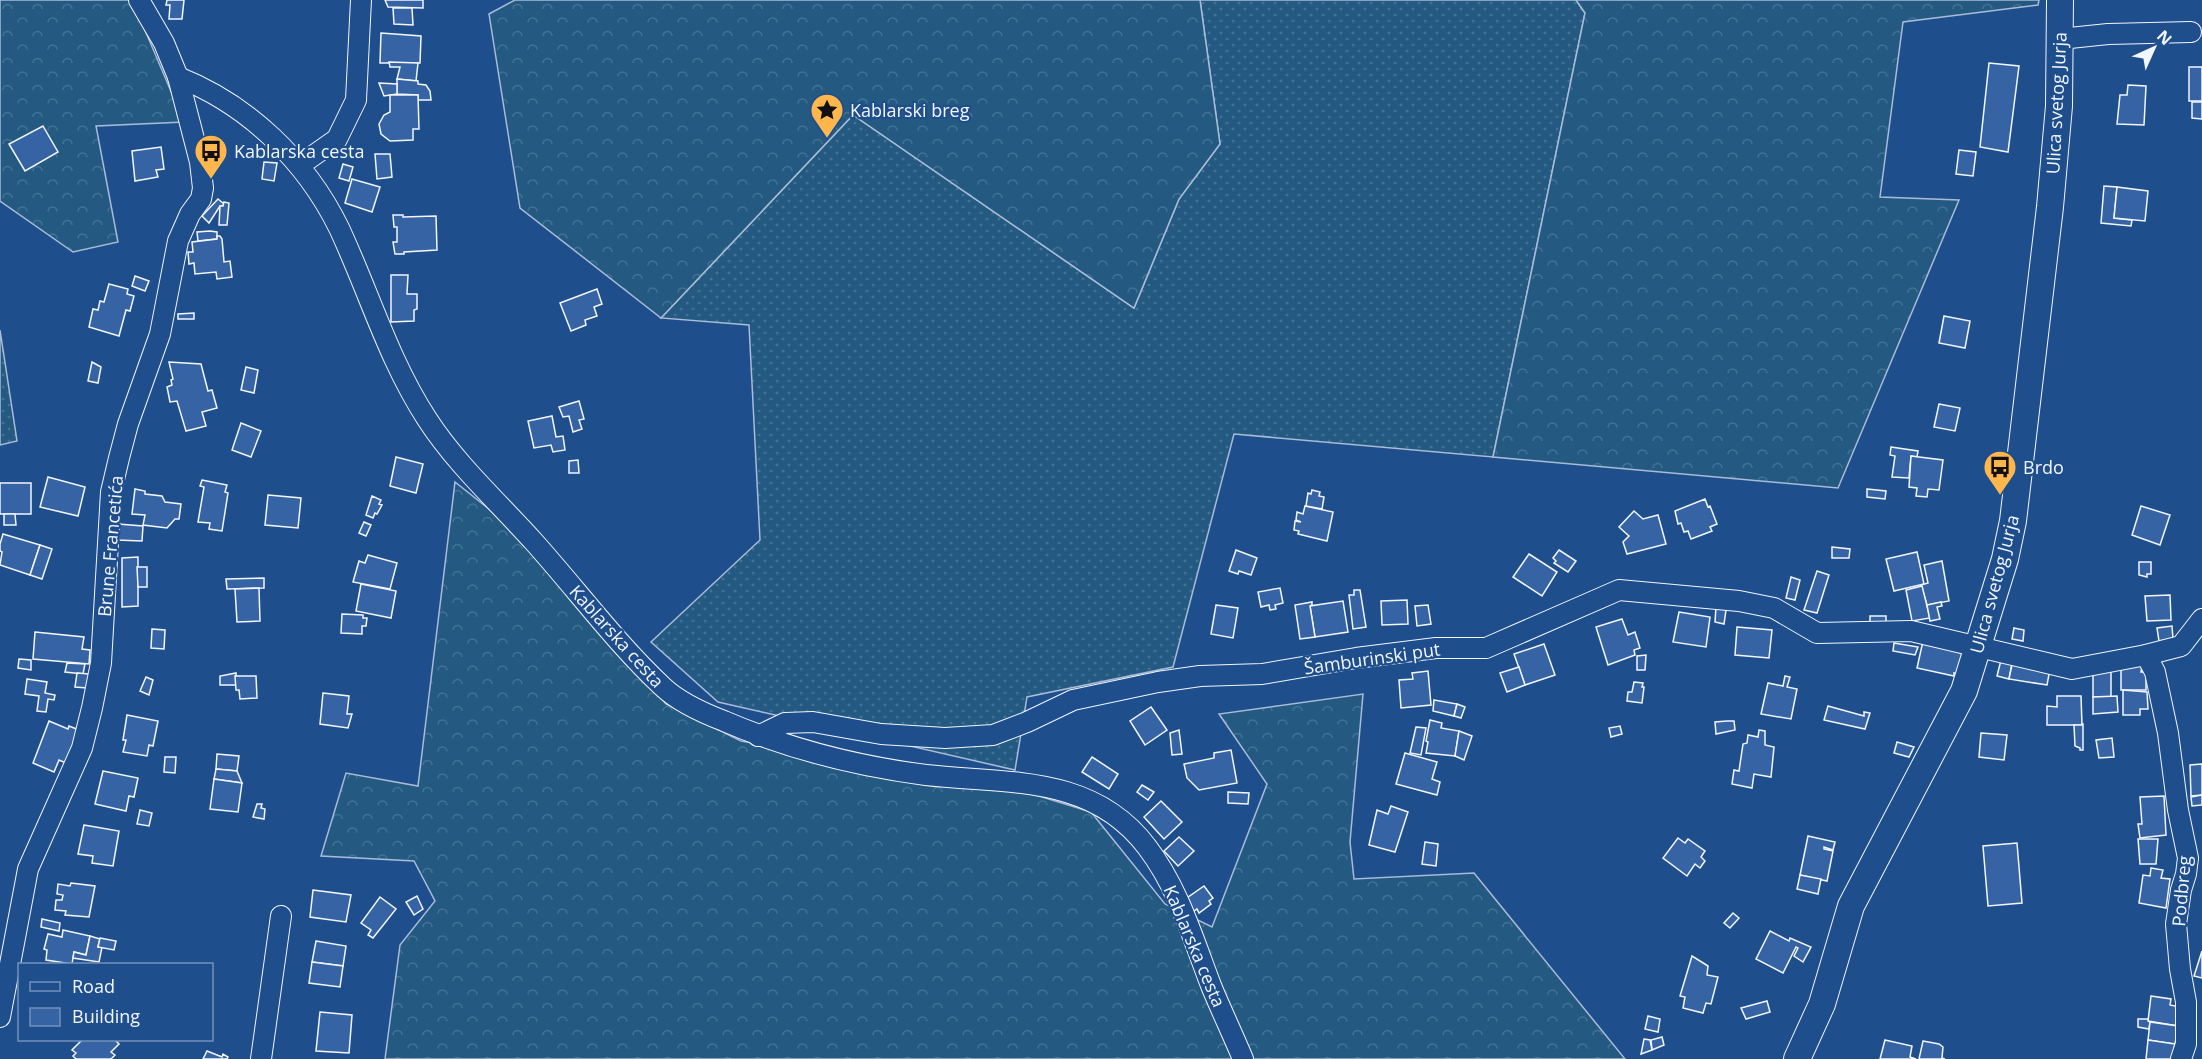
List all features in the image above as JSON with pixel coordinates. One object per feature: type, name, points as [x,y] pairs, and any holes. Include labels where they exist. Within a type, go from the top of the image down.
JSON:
[{"type":"main road","name":"Ulica svetog Jurja","points":[[1797,1059],[1822,1004],[1851,906],[1964,691],[2005,559],[2013,521],[2059,106],[2060,0]]},
{"type":"street","points":[[139,0],[164,43],[178,78]]},
{"type":"street","points":[[300,165],[337,139],[356,100],[361,0]]},
{"type":"street","points":[[2060,39],[2108,34],[2191,32]]},
{"type":"street","name":"Kablarska cesta","points":[[178,78],[217,95],[254,122],[300,165],[318,190],[339,229],[404,382],[428,421],[449,450],[537,545],[637,663],[668,692],[700,711],[759,736],[834,759],[925,775],[1010,780],[1058,788],[1089,798],[1124,821],[1146,845],[1166,875],[1185,915],[1243,1059]]},
{"type":"street","name":"Brune Francetića","points":[[0,1017],[28,869],[82,748],[92,708],[101,663],[111,492],[122,447],[139,390],[160,334],[178,241],[190,214],[201,199],[203,186],[200,162],[178,78]]},
{"type":"street","name":"Šamburinski put","points":[[759,736],[785,723],[813,722],[881,734],[945,738],[993,735],[1073,700],[1158,682],[1200,676],[1262,674],[1356,658],[1436,648],[1486,648],[1619,590],[1729,600],[1774,608],[1817,633],[1911,631],[1978,646]]},
{"type":"street","points":[[1978,646],[2072,669],[2181,646],[2202,619]]},
{"type":"street","name":"Podbreg","points":[[2146,655],[2155,672],[2168,733],[2188,858],[2176,924],[2186,1002],[2186,1044],[2181,1059]]},
{"type":"street","points":[[261,1059],[281,916]]},
{"type":"green space","points":[[0,0],[130,0],[136,9],[184,122],[96,126],[118,242],[73,252],[0,201]]},
{"type":"green space","points":[[515,0],[1200,0],[1220,144],[1179,199],[1134,308],[853,115],[661,318],[520,208],[489,14]]},
{"type":"green space","points":[[1200,0],[1576,0],[1585,13],[1493,457],[1234,434],[1173,667],[1027,697],[1015,770],[718,702],[651,642],[760,540],[749,325],[661,318],[853,115],[1134,308],[1179,199],[1220,144]]},
{"type":"green space","points":[[1576,0],[2039,0],[2038,5],[1903,22],[1880,197],[1959,200],[1838,488],[1493,457],[1585,13]]},
{"type":"green space","points":[[0,330],[17,441],[0,445]]},
{"type":"green space","points":[[455,482],[518,532],[666,704],[741,741],[1013,788],[1091,812],[1165,904],[1212,927],[1267,784],[1219,714],[1363,694],[1350,842],[1354,879],[1474,873],[1625,1059],[385,1059],[400,945],[435,901],[414,861],[321,856],[346,773],[418,786]]},
{"type":"building","points":[[167,0],[184,0],[182,19],[169,19],[170,5],[166,5]]},
{"type":"building","points":[[385,0],[423,0],[423,8],[388,7]]},
{"type":"building","points":[[393,8],[412,8],[413,25],[394,24]]},
{"type":"building","points":[[381,33],[421,36],[420,63],[380,63]]},
{"type":"building","points":[[389,62],[418,63],[416,81],[397,79],[400,67],[390,67]]},
{"type":"building","points":[[1989,63],[2019,66],[2008,152],[1980,147]]},
{"type":"building","points":[[2189,67],[2202,67],[2202,101],[2189,101]]},
{"type":"building","points":[[397,79],[418,81],[418,84],[426,85],[430,91],[431,100],[418,100],[418,95],[397,94]]},
{"type":"building","points":[[379,83],[397,84],[397,94],[384,96]]},
{"type":"building","points":[[2128,85],[2146,86],[2144,125],[2117,124],[2120,95],[2127,95]]},
{"type":"building","points":[[390,95],[418,95],[419,129],[413,129],[413,140],[390,141],[381,134],[379,124],[384,115],[390,112]]},
{"type":"building","points":[[2192,102],[2202,102],[2202,119],[2192,118]]},
{"type":"building","points":[[43,126],[58,152],[25,171],[9,144]]},
{"type":"building","points":[[161,147],[164,169],[156,170],[158,177],[135,181],[132,151]]},
{"type":"building","points":[[1959,150],[1976,152],[1973,176],[1956,174]]},
{"type":"building","points":[[375,154],[390,154],[392,177],[377,179]]},
{"type":"building","points":[[264,162],[277,163],[274,181],[262,179]]},
{"type":"building","points":[[343,164],[353,167],[349,181],[339,178]]},
{"type":"building","points":[[352,179],[380,187],[372,212],[345,203]]},
{"type":"building","points":[[2104,186],[2117,187],[2114,218],[2132,220],[2131,226],[2101,223]]},
{"type":"building","points":[[2117,187],[2148,191],[2145,221],[2114,218]]},
{"type":"building","points":[[218,199],[224,204],[220,206],[209,223],[202,216]]},
{"type":"building","points":[[224,202],[229,203],[227,225],[219,225],[220,206],[223,206]]},
{"type":"building","points":[[393,215],[436,216],[437,250],[395,254],[393,242],[397,242],[397,227],[394,227]]},
{"type":"building","points":[[197,232],[217,232],[217,239],[198,241]]},
{"type":"building","points":[[217,236],[222,239],[224,262],[230,261],[232,277],[217,279],[216,272],[195,274],[194,263],[189,264],[188,252],[193,252],[192,242],[217,239]]},
{"type":"building","points":[[391,275],[408,275],[407,294],[417,294],[414,321],[391,322]]},
{"type":"building","points":[[135,276],[149,281],[145,291],[132,286]]},
{"type":"building","points":[[109,284],[128,289],[127,294],[134,296],[130,311],[126,310],[119,336],[89,327],[93,309],[98,310],[100,301],[104,302]]},
{"type":"building","points":[[597,289],[602,304],[594,307],[597,316],[585,320],[586,325],[571,331],[560,303]]},
{"type":"building","points":[[194,313],[194,319],[178,319],[178,314]]},
{"type":"building","points":[[1944,316],[1970,321],[1965,348],[1939,343]]},
{"type":"building","points":[[92,362],[101,367],[98,383],[88,381]]},
{"type":"building","points":[[169,362],[201,364],[208,391],[212,390],[217,408],[202,412],[206,426],[186,431],[177,401],[170,402],[167,387],[172,385],[171,380],[173,379]]},
{"type":"building","points":[[246,367],[258,370],[254,393],[241,390]]},
{"type":"building","points":[[579,401],[584,419],[579,420],[582,429],[573,432],[569,416],[563,417],[559,407]]},
{"type":"building","points":[[1939,404],[1960,408],[1955,431],[1934,427]]},
{"type":"building","points":[[552,416],[556,437],[563,436],[565,450],[553,452],[551,445],[534,448],[528,421]]},
{"type":"building","points":[[241,423],[261,431],[251,457],[232,450]]},
{"type":"building","points":[[1891,447],[1918,451],[1917,457],[1911,456],[1909,478],[1892,477],[1895,456],[1890,455]]},
{"type":"building","points":[[1911,456],[1943,460],[1939,490],[1928,489],[1927,497],[1916,496],[1917,488],[1909,487]]},
{"type":"building","points":[[396,457],[423,464],[416,493],[390,486]]},
{"type":"building","points":[[578,460],[579,473],[569,473],[569,461]]},
{"type":"building","points":[[48,477],[85,487],[78,516],[40,507]]},
{"type":"building","points":[[202,480],[227,485],[225,492],[228,493],[222,531],[209,529],[210,523],[198,522],[204,487],[200,486]]},
{"type":"building","points":[[0,483],[31,483],[31,514],[0,514]]},
{"type":"building","points":[[135,489],[145,491],[145,494],[162,496],[165,502],[181,504],[179,519],[175,519],[167,528],[143,525],[145,515],[132,514]]},
{"type":"building","points":[[1867,489],[1886,491],[1885,499],[1867,497]]},
{"type":"building","points":[[1312,490],[1320,492],[1319,496],[1324,497],[1322,509],[1306,506],[1308,493],[1311,494]]},
{"type":"building","points":[[268,495],[301,498],[298,528],[265,525]]},
{"type":"building","points":[[372,496],[381,500],[379,504],[382,505],[373,518],[366,515]]},
{"type":"building","points":[[1705,499],[1717,524],[1710,527],[1712,531],[1691,539],[1688,531],[1684,532],[1681,523],[1678,524],[1675,511]]},
{"type":"building","points":[[1305,506],[1333,512],[1327,541],[1298,534],[1299,531],[1294,530],[1295,521],[1301,522],[1296,520],[1297,512],[1303,514]]},
{"type":"building","points":[[2141,506],[2170,515],[2160,545],[2132,535]]},
{"type":"building","points":[[1634,511],[1643,519],[1658,515],[1666,544],[1627,554],[1623,542],[1629,536],[1619,527]]},
{"type":"building","points":[[4,514],[15,514],[16,525],[4,525]]},
{"type":"building","points":[[364,522],[371,525],[366,536],[359,533]]},
{"type":"building","points":[[118,524],[143,526],[142,541],[117,540]]},
{"type":"building","points":[[3,534],[40,545],[30,575],[0,565],[2,552],[0,544]]},
{"type":"building","points":[[40,545],[52,549],[42,579],[30,575]]},
{"type":"building","points":[[1832,547],[1850,549],[1849,558],[1832,558]]},
{"type":"building","points":[[1236,550],[1257,558],[1251,575],[1229,571]]},
{"type":"building","points":[[1559,550],[1576,561],[1568,572],[1554,563],[1556,561],[1553,558]]},
{"type":"building","points":[[1917,552],[1924,584],[1894,591],[1886,559]]},
{"type":"building","points":[[1529,554],[1557,572],[1542,596],[1513,577]]},
{"type":"building","points":[[368,555],[397,563],[390,589],[353,582],[359,561],[365,563]]},
{"type":"building","points":[[138,557],[138,606],[122,607],[122,558]]},
{"type":"building","points":[[1942,561],[1949,601],[1927,605],[1921,585],[1928,583],[1924,565]]},
{"type":"building","points":[[2139,562],[2151,562],[2151,574],[2147,574],[2147,577],[2139,575]]},
{"type":"building","points":[[137,567],[147,567],[147,587],[138,587]]},
{"type":"building","points":[[1817,571],[1829,575],[1817,613],[1804,610]]},
{"type":"building","points":[[1791,577],[1800,580],[1795,600],[1786,598]]},
{"type":"building","points":[[264,578],[264,588],[227,589],[226,579]]},
{"type":"building","points":[[361,584],[396,591],[391,618],[356,611]]},
{"type":"building","points":[[1922,586],[1930,618],[1912,621],[1906,590]]},
{"type":"building","points":[[259,588],[260,621],[237,622],[235,589]]},
{"type":"building","points":[[1280,588],[1283,603],[1275,605],[1276,609],[1270,610],[1269,605],[1261,607],[1258,592]]},
{"type":"building","points":[[1354,590],[1360,590],[1366,627],[1353,629],[1349,595],[1354,595]]},
{"type":"building","points":[[2170,595],[2171,620],[2147,621],[2145,596]]},
{"type":"building","points":[[1407,600],[1408,624],[1382,625],[1381,601]]},
{"type":"building","points":[[1343,601],[1348,632],[1315,637],[1310,606]]},
{"type":"building","points":[[1312,602],[1310,606],[1315,637],[1300,639],[1295,605]]},
{"type":"building","points":[[1941,602],[1942,606],[1937,607],[1940,619],[1930,621],[1927,605]]},
{"type":"building","points":[[1216,605],[1238,608],[1233,638],[1211,634]]},
{"type":"building","points":[[1428,605],[1431,624],[1417,626],[1415,606]]},
{"type":"building","points":[[1716,607],[1726,610],[1724,624],[1715,622]]},
{"type":"building","points":[[1679,612],[1710,617],[1706,647],[1673,642]]},
{"type":"building","points":[[342,614],[363,615],[363,618],[367,618],[366,626],[362,626],[362,634],[341,633]]},
{"type":"building","points":[[1870,616],[1886,616],[1886,625],[1870,624]]},
{"type":"building","points":[[1622,619],[1628,635],[1635,632],[1640,648],[1634,650],[1635,655],[1608,665],[1596,627]]},
{"type":"building","points":[[2172,626],[2173,639],[2159,641],[2157,628]]},
{"type":"building","points":[[1737,627],[1772,630],[1769,658],[1735,655]]},
{"type":"building","points":[[2014,628],[2024,630],[2023,641],[2012,639]]},
{"type":"building","points":[[152,629],[165,630],[164,649],[151,648]]},
{"type":"building","points":[[35,632],[84,637],[82,649],[90,650],[89,664],[33,659]]},
{"type":"building","points":[[1923,641],[1964,654],[1959,674],[1954,673],[1954,676],[1917,668]]},
{"type":"building","points":[[1894,643],[1918,647],[1915,655],[1893,651]]},
{"type":"building","points":[[1544,644],[1555,675],[1525,685],[1514,654]]},
{"type":"building","points":[[1646,655],[1645,670],[1637,670],[1637,656]]},
{"type":"building","points":[[2002,656],[2013,658],[2009,679],[1997,676]]},
{"type":"building","points":[[19,659],[31,660],[31,670],[18,668]]},
{"type":"building","points":[[2013,660],[2050,669],[2047,685],[2009,679]]},
{"type":"building","points":[[67,663],[85,664],[83,674],[65,672]]},
{"type":"building","points":[[2121,666],[2142,666],[2141,672],[2146,672],[2146,690],[2121,690]]},
{"type":"building","points":[[1519,667],[1525,685],[1507,692],[1500,673]]},
{"type":"building","points":[[1428,671],[1431,705],[1401,708],[1399,680],[1413,679],[1412,673]]},
{"type":"building","points":[[2093,672],[2111,672],[2111,697],[2093,697]]},
{"type":"building","points":[[77,673],[89,674],[87,688],[75,687]]},
{"type":"building","points":[[236,673],[236,685],[220,685],[220,676]]},
{"type":"building","points":[[235,676],[256,676],[257,698],[240,699],[239,690],[236,690]]},
{"type":"building","points":[[1785,676],[1790,677],[1787,687],[1797,689],[1791,719],[1761,714],[1768,683],[1783,686]]},
{"type":"building","points":[[146,677],[153,680],[149,695],[140,691]]},
{"type":"building","points":[[27,679],[47,682],[45,693],[55,695],[54,700],[48,699],[46,712],[37,711],[39,696],[25,694]]},
{"type":"building","points":[[1634,682],[1643,683],[1642,703],[1627,701],[1628,692],[1632,692]]},
{"type":"building","points":[[2123,690],[2147,692],[2148,709],[2140,709],[2140,715],[2123,715]]},
{"type":"building","points":[[323,693],[349,696],[347,714],[352,714],[348,728],[320,724]]},
{"type":"building","points":[[2057,696],[2081,696],[2082,725],[2047,725],[2047,706],[2057,707]]},
{"type":"building","points":[[2117,696],[2118,712],[2093,714],[2093,697]]},
{"type":"building","points":[[1434,700],[1457,704],[1454,716],[1433,711]]},
{"type":"building","points":[[1457,704],[1465,707],[1461,718],[1454,716]]},
{"type":"building","points":[[1828,706],[1864,716],[1864,712],[1870,713],[1865,729],[1824,720]]},
{"type":"building","points":[[1151,707],[1167,730],[1145,745],[1130,721]]},
{"type":"building","points":[[127,715],[158,721],[153,746],[149,745],[147,756],[123,752]]},
{"type":"building","points":[[1430,720],[1442,723],[1441,728],[1459,731],[1455,756],[1426,753]]},
{"type":"building","points":[[49,721],[68,729],[69,726],[79,730],[66,763],[59,760],[54,772],[33,763]]},
{"type":"building","points":[[1734,721],[1735,730],[1716,734],[1715,722]]},
{"type":"building","points":[[2082,724],[2083,750],[2080,750],[2075,746],[2074,725]]},
{"type":"building","points":[[1620,726],[1622,734],[1611,737],[1609,728]]},
{"type":"building","points":[[1416,727],[1426,728],[1421,755],[1410,753]]},
{"type":"building","points":[[1179,730],[1182,754],[1172,755],[1170,733]]},
{"type":"building","points":[[1759,730],[1765,731],[1765,745],[1774,747],[1771,777],[1754,774],[1752,788],[1732,784],[1734,770],[1739,771],[1743,744],[1747,743],[1748,735],[1758,737]]},
{"type":"building","points":[[1459,731],[1472,736],[1464,760],[1455,756]]},
{"type":"building","points":[[1981,733],[2007,735],[2004,760],[1979,757]]},
{"type":"building","points":[[2112,738],[2114,757],[2099,758],[2096,740]]},
{"type":"building","points":[[1897,742],[1914,747],[1909,757],[1894,753]]},
{"type":"building","points":[[1231,750],[1237,783],[1199,790],[1187,778],[1184,764],[1214,758],[1214,753]]},
{"type":"building","points":[[1405,753],[1437,762],[1432,779],[1440,782],[1437,795],[1396,784]]},
{"type":"building","points":[[217,754],[239,756],[237,771],[216,769]]},
{"type":"building","points":[[165,757],[176,757],[175,773],[164,772]]},
{"type":"building","points":[[1092,757],[1118,774],[1109,789],[1082,772]]},
{"type":"building","points":[[2202,764],[2202,795],[2191,796],[2190,765]]},
{"type":"building","points":[[216,769],[237,771],[242,783],[214,779]]},
{"type":"building","points":[[103,771],[138,778],[134,797],[129,796],[126,811],[95,804]]},
{"type":"building","points":[[214,779],[242,783],[238,812],[210,809]]},
{"type":"building","points":[[1142,785],[1154,792],[1148,800],[1137,792]]},
{"type":"building","points":[[1228,792],[1249,793],[1248,804],[1228,803]]},
{"type":"building","points":[[2202,795],[2202,805],[2192,806],[2191,797]]},
{"type":"building","points":[[2164,796],[2166,835],[2140,838],[2138,824],[2142,824],[2140,797]]},
{"type":"building","points":[[1161,801],[1182,822],[1164,839],[1144,817]]},
{"type":"building","points":[[257,804],[262,804],[261,808],[265,809],[264,819],[253,817]]},
{"type":"building","points":[[1391,806],[1408,812],[1395,852],[1369,845],[1377,810],[1388,814]]},
{"type":"building","points":[[140,810],[152,813],[149,826],[137,824]]},
{"type":"building","points":[[84,825],[119,831],[113,866],[92,863],[93,856],[78,854]]},
{"type":"building","points":[[1808,836],[1835,842],[1833,850],[1824,847],[1824,849],[1833,851],[1827,881],[1800,875]]},
{"type":"building","points":[[1179,837],[1194,851],[1178,866],[1164,851]]},
{"type":"building","points":[[1678,838],[1685,843],[1688,839],[1705,851],[1701,857],[1705,861],[1700,868],[1695,864],[1687,876],[1663,858]]},
{"type":"building","points":[[2138,839],[2158,839],[2156,864],[2140,864]]},
{"type":"building","points":[[1425,842],[1438,844],[1436,866],[1422,864]]},
{"type":"building","points":[[2017,843],[2022,903],[1988,906],[1983,846]]},
{"type":"building","points":[[2151,868],[2163,870],[2161,878],[2170,879],[2166,908],[2139,903],[2143,875],[2150,876]]},
{"type":"building","points":[[1800,875],[1821,879],[1818,894],[1797,889]]},
{"type":"building","points":[[71,883],[95,886],[89,917],[65,915],[66,911],[55,910],[56,900],[62,900],[63,895],[57,894],[58,884],[70,886]]},
{"type":"building","points":[[1204,886],[1213,898],[1209,901],[1211,904],[1199,913],[1197,909],[1193,912],[1184,900]]},
{"type":"building","points":[[313,890],[351,895],[346,922],[310,917]]},
{"type":"building","points":[[417,896],[423,909],[414,915],[406,902]]},
{"type":"building","points":[[380,897],[396,909],[373,938],[368,935],[371,930],[361,923]]},
{"type":"building","points":[[1733,913],[1739,918],[1730,928],[1724,923]]},
{"type":"building","points":[[42,919],[60,923],[59,931],[41,927]]},
{"type":"building","points":[[63,930],[90,936],[86,955],[74,952],[72,963],[46,960],[47,950],[44,949],[48,934],[62,937]]},
{"type":"building","points":[[1770,931],[1789,941],[1790,938],[1811,947],[1803,962],[1794,956],[1798,948],[1796,947],[1783,973],[1756,959]]},
{"type":"building","points":[[90,936],[100,939],[98,947],[102,947],[99,962],[73,958],[74,952],[86,955]]},
{"type":"building","points":[[100,938],[116,941],[114,950],[98,947]]},
{"type":"building","points":[[316,941],[346,946],[343,966],[312,962]]},
{"type":"building","points":[[2202,951],[2202,978],[2194,976]]},
{"type":"building","points":[[1692,956],[1708,966],[1707,975],[1718,977],[1711,1004],[1706,1003],[1703,1013],[1683,1008],[1685,997],[1680,996]]},
{"type":"building","points":[[312,962],[343,966],[340,987],[309,983]]},
{"type":"building","points":[[2151,996],[2171,999],[2170,1005],[2180,1007],[2178,1026],[2148,1021]]},
{"type":"building","points":[[1767,1001],[1770,1012],[1746,1019],[1741,1008]]},
{"type":"building","points":[[320,1012],[352,1015],[349,1053],[316,1051]]},
{"type":"building","points":[[1648,1016],[1660,1019],[1658,1032],[1645,1029]]},
{"type":"building","points":[[2138,1019],[2148,1019],[2149,1029],[2138,1027]]},
{"type":"building","points":[[2150,1022],[2178,1026],[2175,1044],[2148,1040]]},
{"type":"building","points":[[1662,1037],[1664,1045],[1652,1050],[1651,1040]]},
{"type":"building","points":[[1644,1039],[1650,1040],[1652,1050],[1641,1054]]},
{"type":"building","points":[[1885,1040],[1912,1046],[1910,1057],[1916,1059],[1880,1059]]},
{"type":"building","points":[[2148,1040],[2175,1044],[2171,1059],[2146,1059]]},
{"type":"building","points":[[81,1041],[116,1041],[119,1044],[111,1052],[115,1055],[111,1059],[76,1059],[73,1056],[76,1053],[72,1050]]},
{"type":"building","points":[[1923,1041],[1943,1047],[1942,1058],[1945,1059],[1919,1059]]},
{"type":"building","points":[[207,1051],[228,1057],[227,1059],[203,1059]]},
{"type":"place","name":"Kablarski breg","points":[[827,139]]},
{"type":"place","name":"Kablarska cesta","points":[[211,180]]},
{"type":"place","name":"Brdo","points":[[2000,496]]}]
